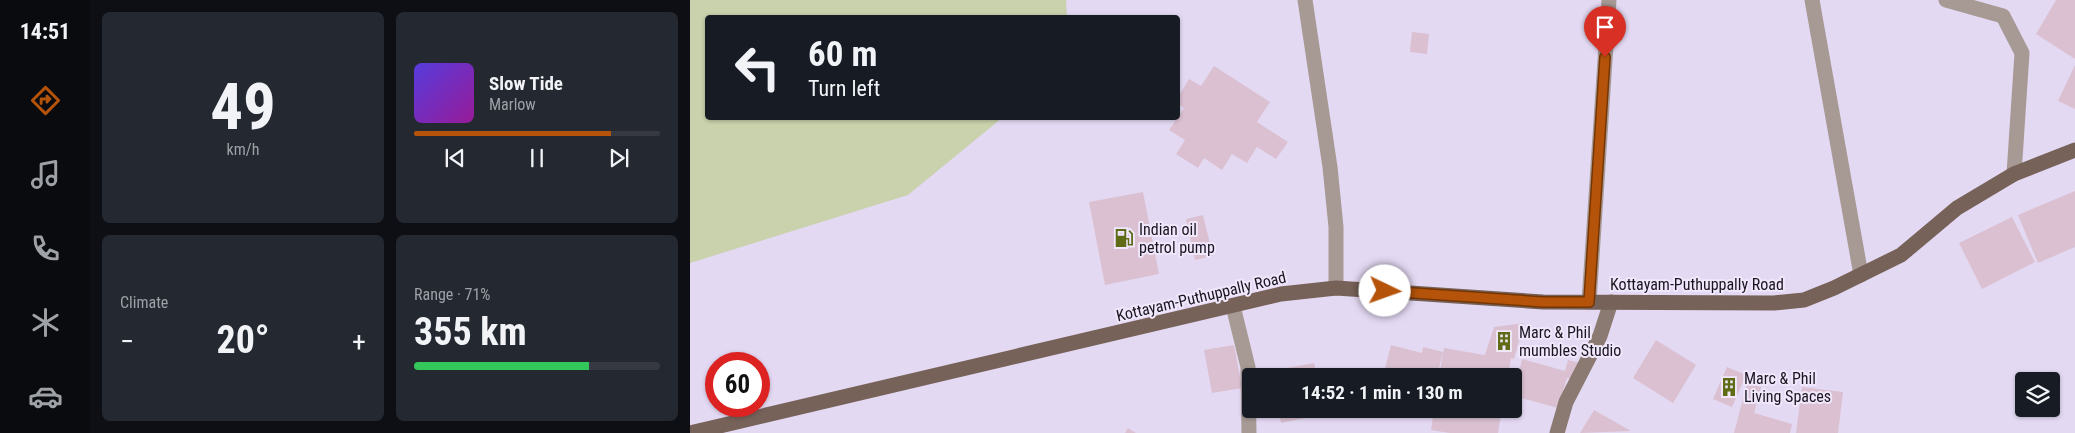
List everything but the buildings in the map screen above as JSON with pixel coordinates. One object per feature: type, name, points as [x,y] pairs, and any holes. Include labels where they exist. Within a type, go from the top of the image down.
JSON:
[{"type":"main road","name":"Kottayam-Puthuppally Road","points":[[692,432],[1281,294],[1336,288],[1543,302],[1774,303],[1804,300],[1901,255],[1957,208],[2014,174],[2075,150]]},
{"type":"street","points":[[1305,0],[1330,167],[1336,227],[1336,288]]},
{"type":"street","points":[[1589,302],[1609,0]]},
{"type":"street","points":[[1812,0],[1861,275]]},
{"type":"street","points":[[1946,0],[2003,16],[2022,53],[2014,174]]},
{"type":"street","points":[[1557,433],[1566,402],[1600,336],[1611,302]]},
{"type":"street","points":[[1233,306],[1248,367],[1249,433]]},
{"type":"green space","points":[[690,0],[1066,0],[1067,15],[705,15],[705,120],[1000,120],[908,195],[690,263]]},
{"type":"place","name":"Indian oil petrol pump","points":[[1124,238]]},
{"type":"place","name":"Marc & Phil mumbles Studio","points":[[1504,341]]},
{"type":"place","name":"Marc & Phil Living Spaces","points":[[1729,387]]},
{"type":"route","points":[[1385,291],[1543,302],[1589,302],[1605,57]]}]
